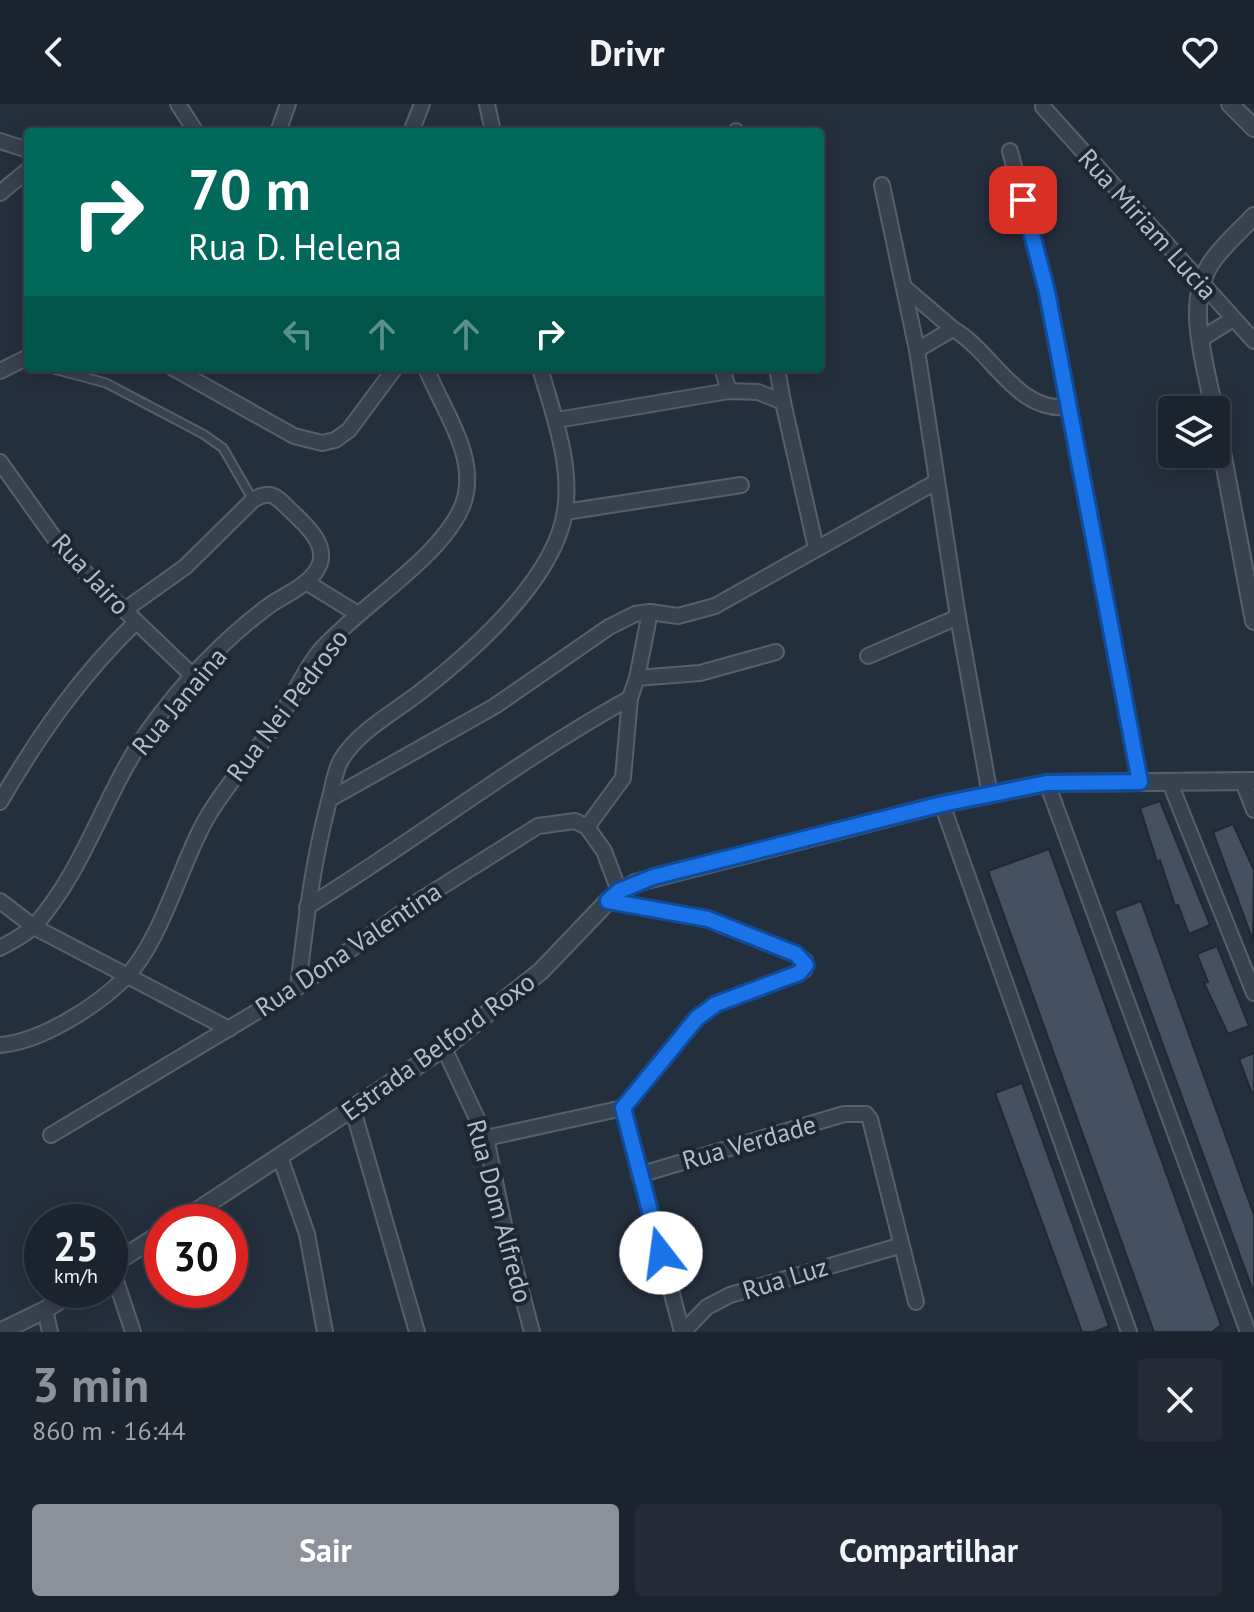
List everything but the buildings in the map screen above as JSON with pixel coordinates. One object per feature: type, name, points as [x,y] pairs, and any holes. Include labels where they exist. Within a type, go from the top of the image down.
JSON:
[{"type":"street","points":[[178,104],[193,128]]},
{"type":"street","points":[[279,128],[288,104]]},
{"type":"street","points":[[413,128],[422,104]]},
{"type":"street","points":[[487,104],[492,128]]},
{"type":"street","points":[[1230,104],[1254,128]]},
{"type":"street","name":"Rua Miriam Lucia","points":[[1043,107],[1254,341]]},
{"type":"street","points":[[0,141],[24,149]]},
{"type":"street","points":[[1010,151],[1047,292],[1140,782]]},
{"type":"street","points":[[0,193],[24,173]]},
{"type":"street","points":[[882,185],[917,350],[958,617],[990,795]]},
{"type":"street","points":[[1211,396],[1201,339],[1198,301],[1202,281],[1220,252],[1254,216]]},
{"type":"street","points":[[904,287],[976,346],[1023,395],[1040,406],[1067,407]]},
{"type":"street","points":[[1201,339],[1233,319]]},
{"type":"street","points":[[917,350],[953,329]]},
{"type":"street","points":[[0,371],[24,359]]},
{"type":"street","points":[[180,372],[294,436],[322,443],[335,440],[349,430],[392,372]]},
{"type":"street","name":"Rua Nei Pedroso","points":[[127,976],[149,941],[204,822],[225,787],[280,718],[320,652],[430,550],[462,505],[466,464],[428,372]]},
{"type":"street","points":[[298,987],[316,843],[335,774],[357,741],[454,665],[523,593],[555,544],[565,512],[566,474],[557,420],[541,372]]},
{"type":"street","points":[[723,372],[729,391]]},
{"type":"street","points":[[778,372],[816,548]]},
{"type":"street","points":[[557,420],[729,391],[758,392],[783,402]]},
{"type":"street","name":"Rua Jairo","points":[[0,462],[65,553],[193,676]]},
{"type":"street","points":[[1225,468],[1254,621]]},
{"type":"street","points":[[330,799],[495,706],[609,627],[635,614],[696,614],[746,591],[816,548],[936,482]]},
{"type":"street","points":[[565,512],[741,485]]},
{"type":"street","points":[[126,609],[185,567],[253,500],[272,493],[310,530],[321,557],[306,582],[358,614]]},
{"type":"street","name":"Rua Janaina","points":[[34,927],[80,854],[135,751],[193,676],[271,605],[306,582]]},
{"type":"street","points":[[486,1138],[623,1108],[697,1018],[716,1004],[799,973],[806,965],[796,954],[708,919],[614,896],[604,851],[587,827],[623,778],[630,698],[650,612]]},
{"type":"street","points":[[868,656],[958,617]]},
{"type":"street","points":[[0,802],[41,733],[72,692],[136,622]]},
{"type":"street","points":[[637,678],[700,673],[776,652]]},
{"type":"street","points":[[307,907],[398,851],[587,722],[630,698]]},
{"type":"street","points":[[1249,782],[1254,810]]},
{"type":"street","name":"Estrada Belford Roxo","points":[[208,1204],[444,1048],[541,971],[614,896],[653,877],[942,804],[1047,783],[1249,782]]},
{"type":"street","points":[[1047,783],[1248,1332]]},
{"type":"street","points":[[1170,783],[1254,993]]},
{"type":"street","points":[[942,804],[1129,1332]]},
{"type":"street","name":"Rua Dona Valentina","points":[[51,1135],[298,987],[453,878],[538,826],[575,821],[587,827]]},
{"type":"street","points":[[0,901],[34,927],[229,1029]]},
{"type":"street","points":[[0,948],[34,927]]},
{"type":"street","points":[[0,1045],[51,1030],[127,976]]},
{"type":"street","name":"Rua Dom Alfredo","points":[[444,1048],[486,1138],[506,1234],[532,1332]]},
{"type":"street","points":[[623,1108],[683,1332]]},
{"type":"street","points":[[353,1110],[417,1332]]},
{"type":"street","name":"Rua Verdade","points":[[639,1175],[860,1112],[870,1119],[899,1246]]},
{"type":"street","points":[[280,1157],[307,1234],[325,1332]]},
{"type":"street","points":[[899,1246],[916,1302]]},
{"type":"street","name":"Rua Luz","points":[[683,1332],[707,1307],[730,1295],[899,1246]]},
{"type":"street","points":[[0,1332],[48,1308]]},
{"type":"street","points":[[125,1308],[133,1332]]},
{"type":"street","points":[[45,1310],[50,1332]]},
{"type":"lane","points":[[65,372],[106,383],[203,434],[223,448],[253,500]]},
{"type":"route","points":[[661,1253],[623,1108],[697,1018],[716,1004],[799,973],[806,965],[796,954],[708,919],[608,901],[619,891],[653,877],[942,804],[1047,783],[1115,785],[1140,782],[1047,292],[1023,200]]}]
